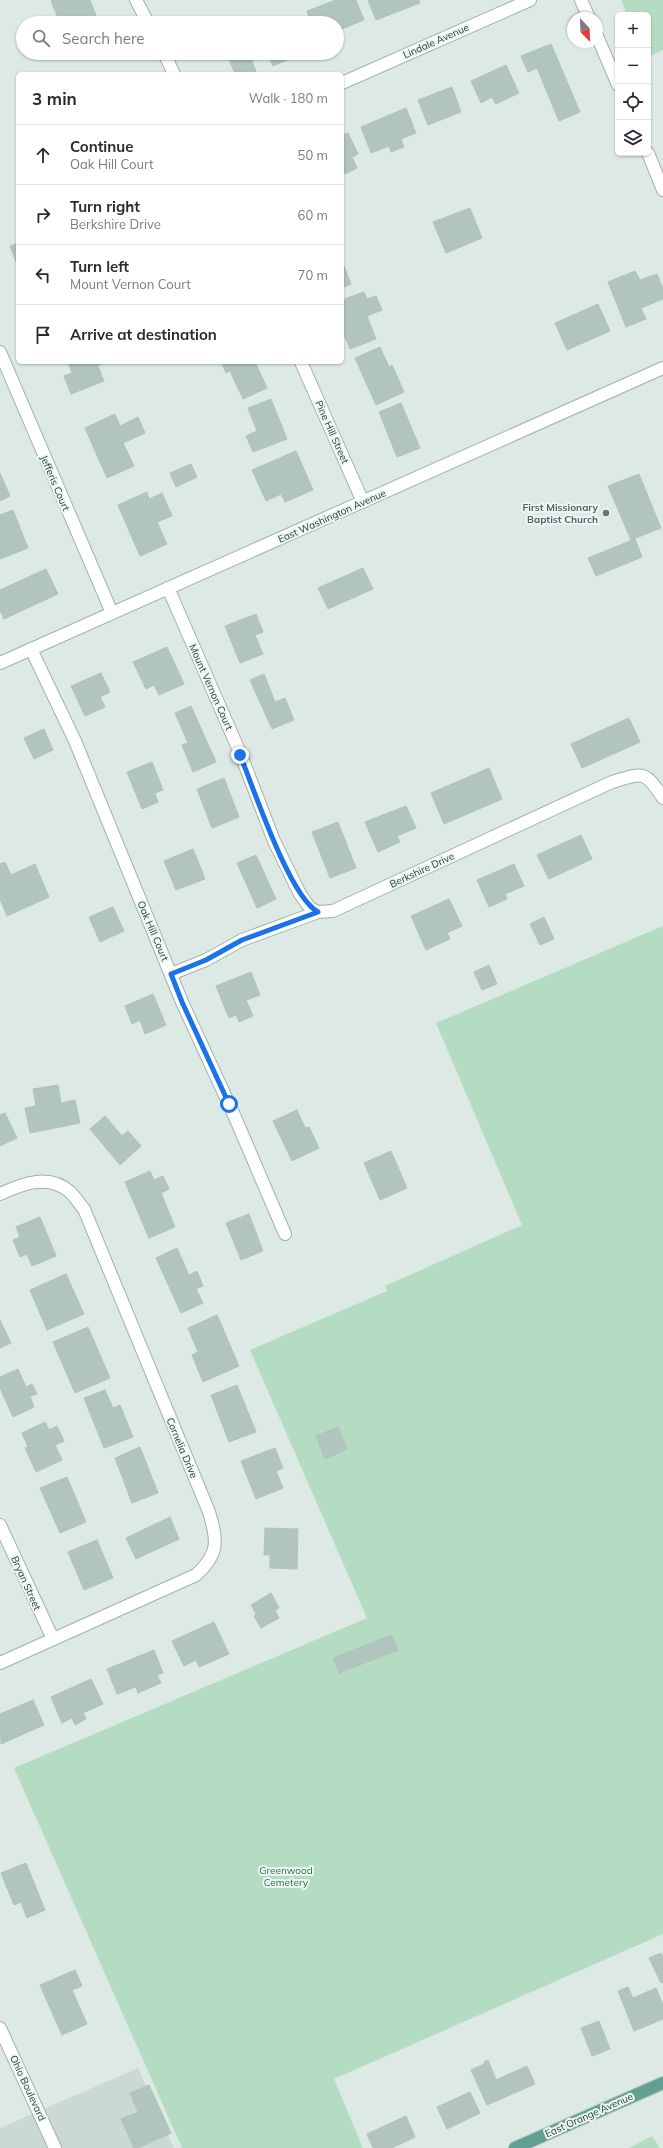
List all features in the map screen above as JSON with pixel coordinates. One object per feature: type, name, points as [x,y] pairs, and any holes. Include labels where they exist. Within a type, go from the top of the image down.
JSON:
[{"type":"main road","name":"East Orange Avenue","points":[[515,2148],[663,2083]]},
{"type":"street","points":[[136,0],[144,16]]},
{"type":"street","name":"Lindale Avenue","points":[[344,82],[530,0]]},
{"type":"street","points":[[581,0],[586,12]]},
{"type":"street","points":[[602,48],[615,77]]},
{"type":"street","points":[[167,60],[173,72]]},
{"type":"street","points":[[649,156],[663,190]]},
{"type":"street","name":"Jefferis Court","points":[[0,352],[112,613]]},
{"type":"street","name":"Pine Hill Street","points":[[302,364],[363,502]]},
{"type":"street","name":"East Washington Avenue","points":[[0,663],[663,368]]},
{"type":"street","name":"Mount Vernon Court","points":[[168,588],[240,755],[274,841],[300,894],[310,908],[318,912]]},
{"type":"street","name":"Oak Hill Court","points":[[31,649],[75,741],[182,1002],[234,1115],[285,1234]]},
{"type":"street","name":"Berkshire Drive","points":[[171,974],[206,960],[242,940],[318,912],[333,911],[612,782],[636,775],[644,775],[652,781],[663,798]]},
{"type":"street","name":"Cornelia Drive","points":[[0,1194],[31,1182],[48,1182],[62,1186],[71,1192],[84,1209],[209,1512],[214,1529],[216,1544],[213,1557],[196,1575],[0,1663]]},
{"type":"street","name":"Bryan Street","points":[[0,1525],[53,1639]]},
{"type":"street","name":"Ohio Boulevard","points":[[0,2028],[55,2148]]},
{"type":"shaded area","points":[[138,2068],[174,2148],[0,2148],[0,2128]]},
{"type":"green space","points":[[621,0],[663,0],[663,50],[651,56],[651,12],[626,12]]},
{"type":"green space","name":"Greenwood Cemetery","points":[[663,926],[663,1934],[334,2079],[363,2148],[182,2148],[14,1768],[367,1618],[250,1350],[387,1291],[385,1286],[522,1225],[436,1023]]},
{"type":"green space","points":[[652,2136],[660,2148],[629,2148]]},
{"type":"building","points":[[90,0],[96,16],[57,16],[51,1]]},
{"type":"building","points":[[336,0],[356,0],[364,20],[344,28],[344,16],[309,16],[307,11]]},
{"type":"building","points":[[368,0],[419,0],[420,3],[376,20]]},
{"type":"building","points":[[551,44],[580,112],[559,121],[537,68],[528,72],[521,56]]},
{"type":"building","points":[[229,60],[252,60],[256,72],[234,72]]},
{"type":"building","points":[[270,60],[287,60],[273,66]]},
{"type":"building","points":[[506,65],[519,93],[496,104],[492,97],[481,103],[471,81]]},
{"type":"building","points":[[452,87],[461,112],[428,125],[418,100]]},
{"type":"building","points":[[406,108],[416,133],[401,139],[404,147],[391,152],[389,146],[371,153],[361,127]]},
{"type":"building","points":[[348,133],[358,154],[352,157],[357,168],[345,174],[344,172],[344,134]]},
{"type":"building","points":[[470,208],[482,238],[446,253],[433,222]]},
{"type":"building","points":[[16,244],[16,262],[10,246]]},
{"type":"building","points":[[344,266],[351,284],[344,287]]},
{"type":"building","points":[[635,271],[640,280],[657,274],[663,289],[663,299],[641,308],[646,319],[626,327],[608,282]]},
{"type":"building","points":[[364,292],[367,299],[376,296],[382,310],[367,316],[376,339],[350,349],[344,335],[344,299]]},
{"type":"building","points":[[598,304],[610,331],[567,350],[555,323]]},
{"type":"building","points":[[380,347],[389,367],[392,365],[404,392],[376,405],[355,358]]},
{"type":"building","points":[[69,364],[102,364],[98,366],[104,381],[71,394],[64,376],[72,373]]},
{"type":"building","points":[[222,364],[256,364],[267,388],[243,399],[230,371],[226,373]]},
{"type":"building","points":[[271,399],[287,439],[253,452],[246,436],[257,431],[248,408]]},
{"type":"building","points":[[401,403],[420,448],[397,457],[379,412]]},
{"type":"building","points":[[115,414],[120,426],[138,417],[145,433],[123,443],[134,466],[107,478],[85,428]]},
{"type":"building","points":[[296,451],[313,490],[285,502],[281,494],[266,501],[252,470]]},
{"type":"building","points":[[191,464],[197,477],[176,487],[170,473]]},
{"type":"building","points":[[0,473],[10,496],[0,501]]},
{"type":"building","points":[[639,474],[661,528],[631,540],[608,486]]},
{"type":"building","points":[[147,492],[149,499],[162,493],[172,516],[157,522],[167,544],[140,556],[118,505]]},
{"type":"building","points":[[13,510],[28,548],[0,559],[0,515]]},
{"type":"building","points":[[635,539],[642,557],[596,576],[588,558]]},
{"type":"building","points":[[363,568],[373,589],[328,609],[318,588]]},
{"type":"building","points":[[46,569],[58,594],[4,619],[0,610],[0,590]]},
{"type":"building","points":[[256,614],[263,632],[255,635],[263,654],[240,663],[225,626]]},
{"type":"building","points":[[167,647],[184,684],[159,695],[154,685],[146,689],[133,662]]},
{"type":"building","points":[[101,673],[110,692],[100,697],[105,707],[85,716],[71,686]]},
{"type":"building","points":[[264,674],[275,702],[285,698],[294,720],[272,729],[250,680]]},
{"type":"building","points":[[191,706],[216,762],[193,772],[182,745],[188,743],[175,713]]},
{"type":"building","points":[[629,718],[640,742],[582,768],[571,744]]},
{"type":"building","points":[[44,729],[53,750],[34,759],[24,738]]},
{"type":"building","points":[[152,762],[163,790],[155,793],[158,802],[142,809],[127,772]]},
{"type":"building","points":[[489,768],[502,799],[444,824],[431,793]]},
{"type":"building","points":[[224,778],[239,817],[212,828],[197,789]]},
{"type":"building","points":[[406,806],[416,828],[397,836],[400,842],[378,852],[365,822]]},
{"type":"building","points":[[338,822],[356,868],[330,878],[312,832]]},
{"type":"building","points":[[581,835],[592,859],[549,879],[537,855]]},
{"type":"building","points":[[193,849],[205,879],[176,890],[164,861]]},
{"type":"building","points":[[256,855],[276,899],[257,908],[237,863]]},
{"type":"building","points":[[5,862],[11,875],[35,864],[49,897],[7,916],[0,899],[0,864]]},
{"type":"building","points":[[514,864],[524,886],[505,894],[507,899],[489,907],[477,880]]},
{"type":"building","points":[[449,899],[462,926],[447,933],[450,939],[426,950],[411,916]]},
{"type":"building","points":[[113,907],[124,931],[100,942],[89,917]]},
{"type":"building","points":[[544,917],[554,939],[540,945],[530,924]]},
{"type":"building","points":[[489,965],[497,984],[482,990],[474,972]]},
{"type":"building","points":[[251,972],[260,995],[246,1000],[253,1016],[239,1022],[236,1015],[229,1018],[216,986]]},
{"type":"building","points":[[153,994],[166,1025],[145,1034],[140,1020],[132,1024],[125,1006]]},
{"type":"building","points":[[58,1085],[61,1103],[75,1100],[80,1123],[30,1133],[25,1108],[36,1106],[33,1089]]},
{"type":"building","points":[[297,1110],[305,1128],[309,1127],[319,1148],[292,1161],[273,1121]]},
{"type":"building","points":[[5,1113],[17,1138],[0,1146],[0,1115]]},
{"type":"building","points":[[105,1116],[122,1136],[128,1131],[141,1146],[120,1165],[90,1129]]},
{"type":"building","points":[[391,1151],[407,1188],[380,1200],[364,1163]]},
{"type":"building","points":[[150,1171],[154,1180],[163,1176],[169,1189],[161,1193],[175,1227],[149,1238],[125,1182]]},
{"type":"building","points":[[249,1214],[263,1251],[241,1260],[226,1223]]},
{"type":"building","points":[[40,1217],[56,1256],[32,1266],[27,1254],[20,1257],[13,1240],[20,1237],[16,1227]]},
{"type":"building","points":[[177,1248],[189,1275],[197,1271],[203,1286],[196,1289],[203,1303],[181,1313],[156,1258]]},
{"type":"building","points":[[66,1274],[84,1314],[47,1330],[30,1290]]},
{"type":"building","points":[[217,1315],[239,1366],[203,1382],[192,1355],[198,1352],[188,1328]]},
{"type":"building","points":[[0,1320],[11,1343],[0,1348]]},
{"type":"building","points":[[88,1327],[110,1378],[75,1393],[53,1342]]},
{"type":"building","points":[[18,1369],[26,1387],[32,1384],[37,1394],[30,1396],[34,1407],[13,1417],[0,1388],[0,1377]]},
{"type":"building","points":[[237,1385],[256,1432],[229,1442],[211,1395]]},
{"type":"building","points":[[105,1390],[113,1408],[120,1405],[133,1437],[104,1448],[84,1398]]},
{"type":"building","points":[[45,1422],[49,1430],[57,1426],[64,1441],[55,1445],[62,1460],[36,1472],[25,1448],[28,1447],[22,1433]]},
{"type":"building","points":[[338,1427],[347,1449],[325,1459],[316,1436]]},
{"type":"building","points":[[140,1447],[158,1493],[132,1503],[115,1458]]},
{"type":"building","points":[[275,1448],[283,1468],[276,1471],[283,1488],[256,1499],[241,1461]]},
{"type":"building","points":[[67,1477],[86,1522],[60,1533],[40,1488]]},
{"type":"building","points":[[170,1517],[179,1539],[136,1559],[126,1538]]},
{"type":"building","points":[[265,1528],[298,1529],[297,1569],[270,1568],[270,1555],[264,1555]]},
{"type":"building","points":[[97,1540],[113,1578],[84,1590],[68,1552]]},
{"type":"building","points":[[271,1593],[279,1608],[275,1610],[279,1618],[261,1628],[254,1616],[256,1614],[251,1605]]},
{"type":"building","points":[[214,1622],[229,1654],[199,1667],[196,1660],[184,1666],[172,1641]]},
{"type":"building","points":[[391,1635],[398,1650],[339,1673],[333,1658]]},
{"type":"building","points":[[154,1650],[163,1673],[157,1675],[161,1683],[138,1693],[136,1687],[117,1694],[107,1669]]},
{"type":"building","points":[[91,1679],[103,1704],[83,1713],[86,1719],[75,1725],[72,1718],[62,1723],[51,1697]]},
{"type":"building","points":[[33,1700],[44,1725],[1,1744],[0,1714]]},
{"type":"building","points":[[26,1863],[45,1910],[27,1918],[21,1902],[14,1905],[1,1873]]},
{"type":"building","points":[[661,1953],[663,1958],[663,1982],[661,1983],[649,1958]]},
{"type":"building","points":[[75,1970],[82,1986],[72,1990],[87,2024],[62,2035],[40,1985]]},
{"type":"building","points":[[628,1987],[633,1998],[656,1988],[663,2005],[663,2019],[634,2031],[618,1991]]},
{"type":"building","points":[[599,2021],[610,2049],[592,2056],[581,2028]]},
{"type":"building","points":[[488,2060],[496,2080],[527,2066],[535,2084],[487,2105],[471,2070],[484,2064],[484,2062]]},
{"type":"building","points":[[149,2085],[171,2133],[138,2148],[134,2148],[121,2119],[138,2112],[130,2093]]},
{"type":"building","points":[[470,2092],[480,2113],[447,2129],[437,2107]]},
{"type":"building","points":[[406,2116],[415,2137],[392,2148],[373,2148],[367,2134]]},
{"type":"place","name":"First Missionary Baptist Church","points":[[606,513]]},
{"type":"route","points":[[229,1104],[182,1002],[171,974],[206,960],[242,940],[318,912],[310,908],[300,894],[274,841],[240,755]]}]
